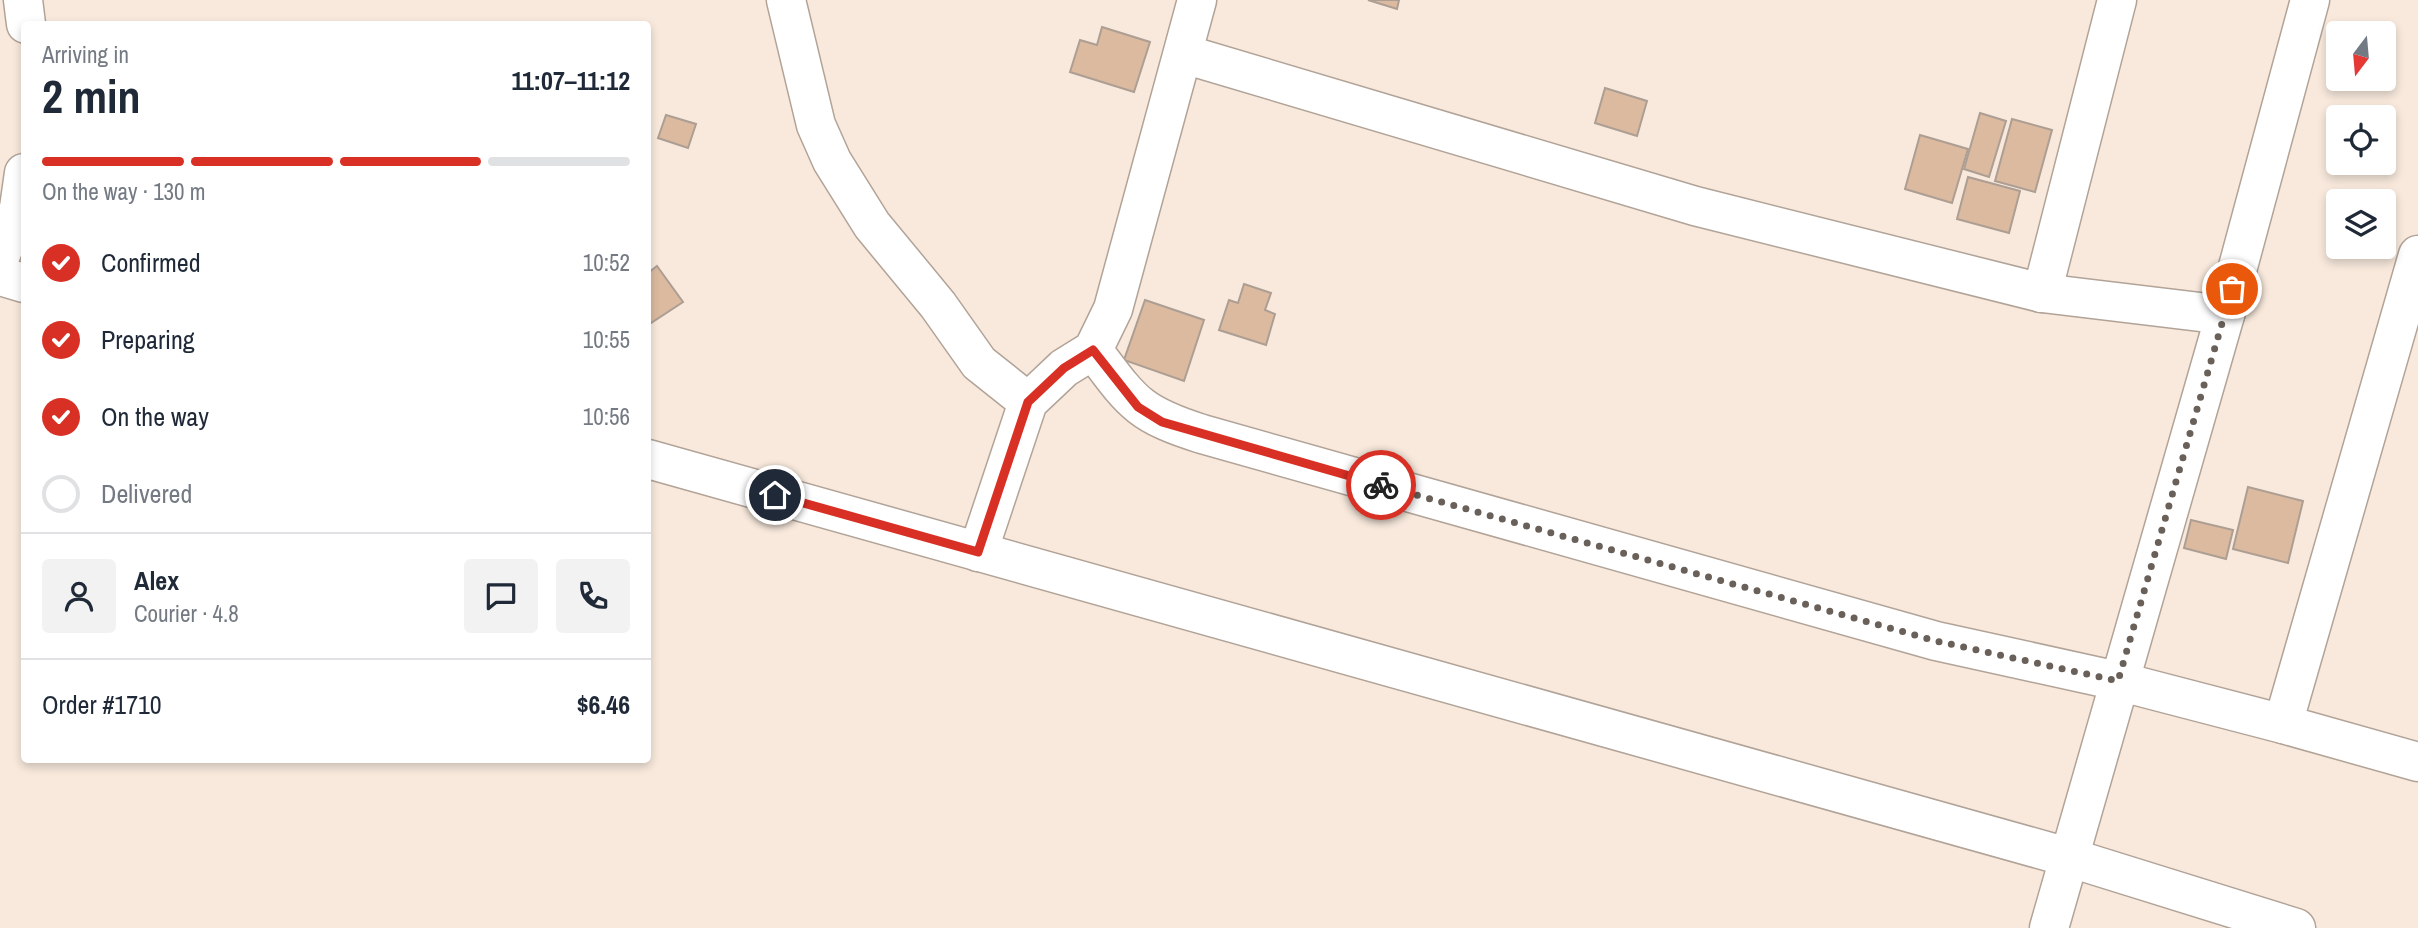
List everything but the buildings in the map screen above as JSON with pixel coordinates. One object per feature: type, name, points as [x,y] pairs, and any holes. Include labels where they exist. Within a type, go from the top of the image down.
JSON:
[{"type":"street","points":[[23,0],[26,21]]},
{"type":"street","points":[[786,0],[817,125],[832,161],[872,225],[979,363],[1028,402]]},
{"type":"street","points":[[978,552],[1028,402],[1064,368],[1093,350],[1113,309],[1197,0]]},
{"type":"street","points":[[2042,293],[2117,0]]},
{"type":"street","points":[[2049,928],[2225,315],[2310,0]]},
{"type":"street","points":[[1184,54],[1695,206],[2042,293],[2225,315]]},
{"type":"street","points":[[0,257],[19,208],[21,194]]},
{"type":"street","points":[[2283,724],[2418,255]]},
{"type":"street","points":[[0,276],[21,282]]},
{"type":"street","points":[[1093,350],[1138,407],[1162,422],[1936,641],[2118,681],[2418,762]]},
{"type":"street","points":[[651,460],[2071,858],[2296,928]]},
{"type":"way so far","points":[[1381,485],[1936,641],[2118,681],[2232,289]]},
{"type":"route","points":[[775,495],[978,552],[1028,402],[1044,384],[1064,368],[1093,350],[1138,407],[1162,422],[1381,485]]}]
